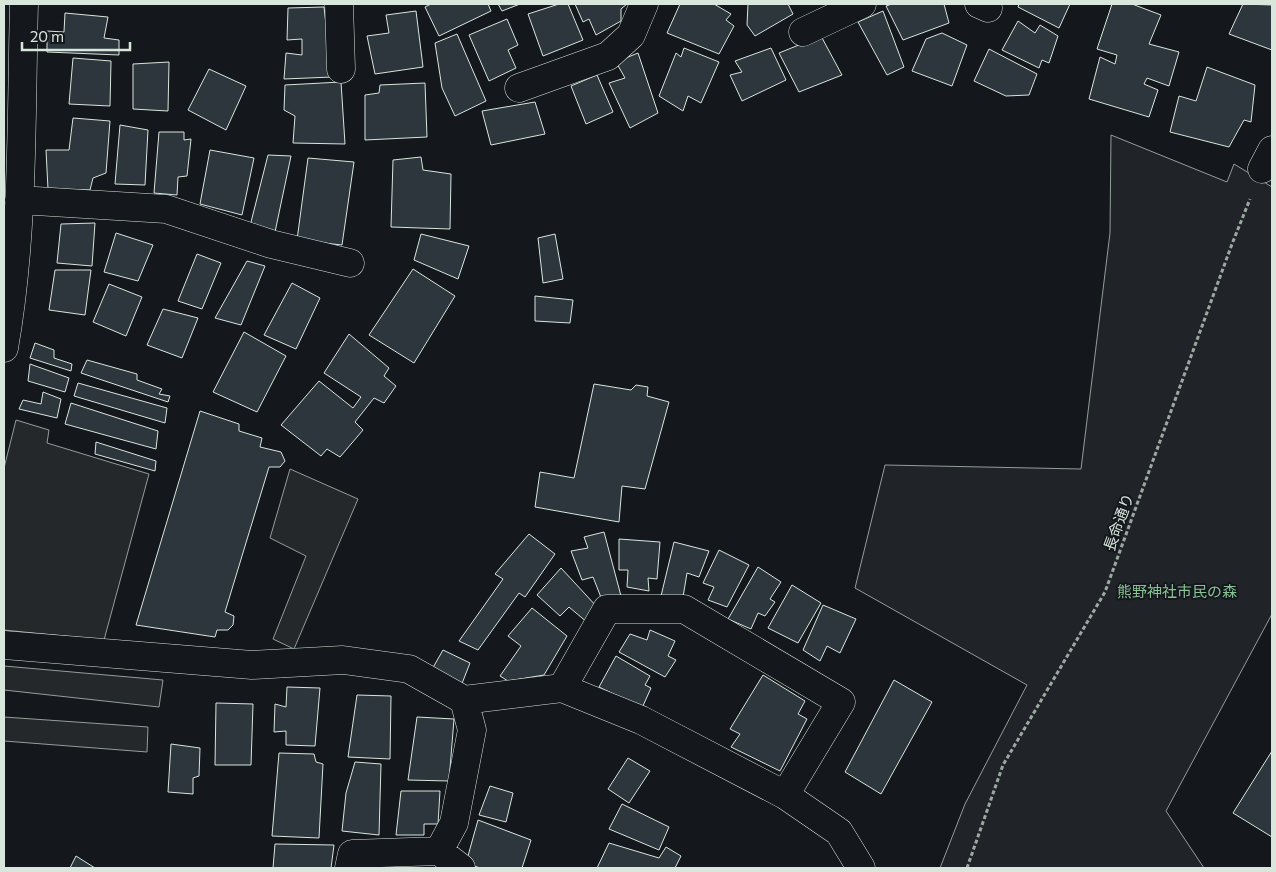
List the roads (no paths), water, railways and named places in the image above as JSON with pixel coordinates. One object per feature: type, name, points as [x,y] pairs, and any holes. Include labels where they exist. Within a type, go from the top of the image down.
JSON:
[{"type":"street","points":[[4,348],[11,308],[19,200],[12,147],[24,4]]},
{"type":"street","points":[[340,4],[341,69]]},
{"type":"street","points":[[519,88],[608,56],[632,35],[644,4]]},
{"type":"street","points":[[803,32],[862,4]]},
{"type":"street","points":[[19,200],[166,209],[271,244],[350,263]]},
{"type":"street","points":[[562,688],[607,610],[684,609],[841,702],[786,795]]},
{"type":"street","points":[[4,645],[252,665],[343,660],[409,668],[464,700],[562,688],[641,720],[786,795],[839,832],[860,868]]},
{"type":"street","points":[[439,851],[454,823],[472,730],[464,700]]},
{"type":"street","points":[[349,868],[352,854],[439,851],[461,868]]},
{"type":"park label","name":"熊野神社市民の森","points":[[1177,591]]}]
